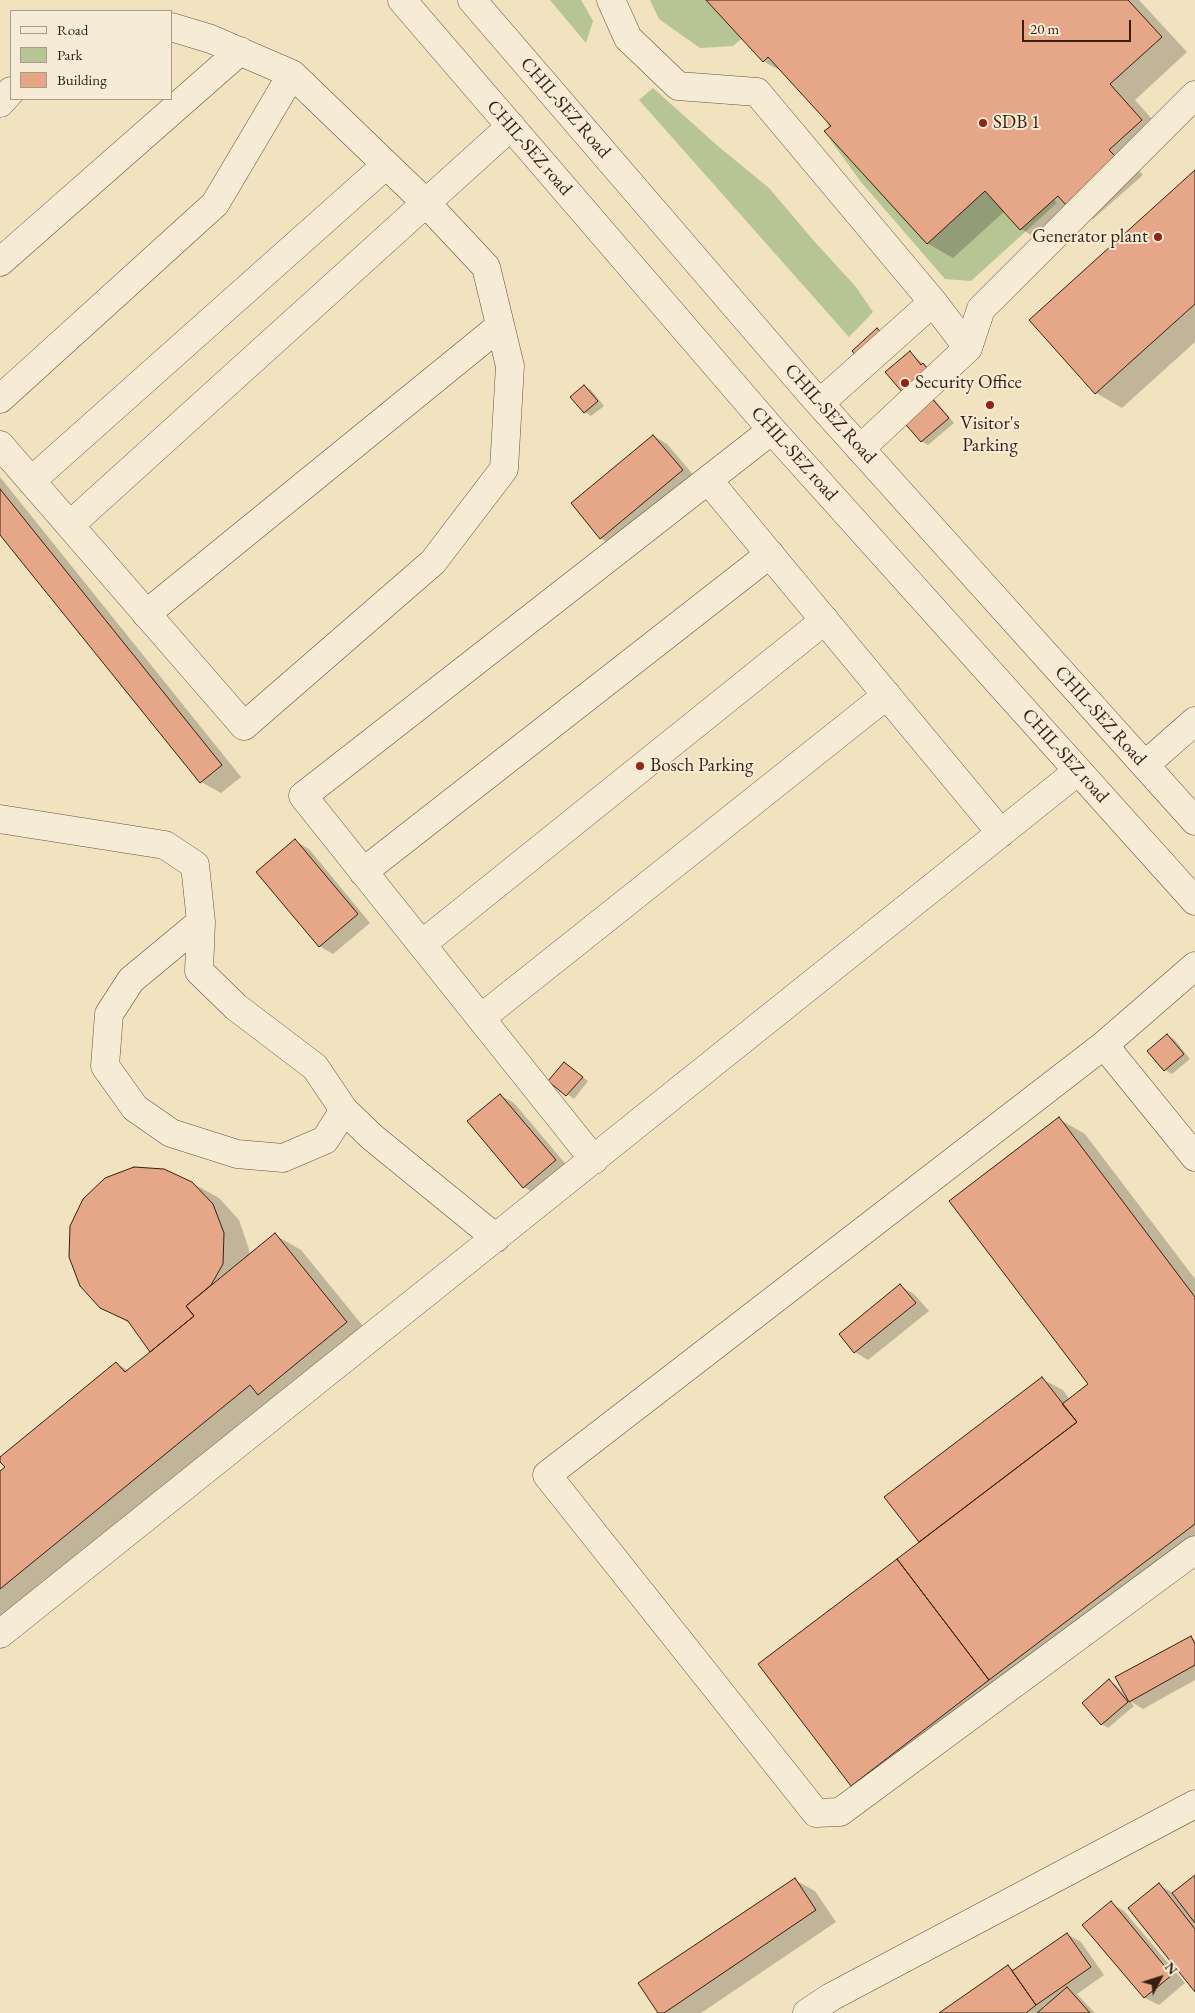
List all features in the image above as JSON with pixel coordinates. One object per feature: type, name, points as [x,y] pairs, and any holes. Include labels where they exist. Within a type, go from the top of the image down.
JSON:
[{"type":"street","name":"CHIL-SEZ road","points":[[402,0],[772,430],[1195,901]]},
{"type":"street","name":"CHIL-SEZ Road","points":[[472,0],[820,403],[1195,821]]},
{"type":"street","points":[[611,0],[628,38],[678,86],[757,92],[933,302],[968,348]]},
{"type":"street","points":[[0,445],[244,726],[433,562],[504,469],[510,366],[486,267],[426,203],[292,74],[211,39],[172,27]]},
{"type":"street","points":[[0,262],[240,51]]},
{"type":"street","points":[[0,399],[215,204],[292,74]]},
{"type":"street","points":[[0,103],[10,92]]},
{"type":"street","points":[[860,448],[968,348],[981,309],[1195,95]]},
{"type":"street","points":[[70,525],[511,126]]},
{"type":"street","points":[[31,481],[386,165]]},
{"type":"street","points":[[820,403],[933,302]]},
{"type":"street","points":[[146,614],[500,326]]},
{"type":"street","points":[[594,1160],[303,796],[772,430]]},
{"type":"street","points":[[708,480],[1001,832]]},
{"type":"street","points":[[363,872],[770,554]]},
{"type":"street","points":[[422,944],[825,620]]},
{"type":"street","points":[[481,1018],[887,695]]},
{"type":"street","points":[[1145,766],[1195,721]]},
{"type":"street","points":[[0,1634],[1078,771]]},
{"type":"street","points":[[0,819],[165,845],[195,865],[201,922],[199,971],[236,1007],[315,1067],[344,1110],[372,1137],[496,1238]]},
{"type":"street","points":[[201,922],[131,980],[109,1014],[105,1066],[135,1108],[171,1133],[237,1154],[283,1158],[325,1140],[344,1110]]},
{"type":"street","points":[[1195,966],[1104,1045],[547,1475],[816,1813],[840,1812],[1195,1550]]},
{"type":"street","points":[[1104,1045],[1195,1157]]},
{"type":"street","points":[[807,2013],[831,1997],[1195,1804]]},
{"type":"green space","points":[[550,0],[581,0],[593,21],[586,43]]},
{"type":"green space","points":[[650,0],[772,0],[753,29],[733,46],[700,48],[659,19]]},
{"type":"green space","points":[[653,88],[719,147],[769,188],[856,287],[873,312],[849,337],[639,100]]},
{"type":"green space","points":[[826,117],[1021,158],[1057,203],[971,281],[945,279],[861,182],[831,141]]},
{"type":"building","name":"SDB 1","points":[[706,0],[1128,0],[1162,37],[1110,84],[1142,120],[1109,150],[1118,159],[1066,205],[1058,196],[1020,230],[985,191],[927,244],[824,131],[831,126],[768,57],[763,62]]},
{"type":"building","name":"Generator plant","points":[[1195,170],[1195,304],[1095,394],[1029,320]]},
{"type":"building","points":[[877,328],[893,345],[868,369],[852,351]]},
{"type":"building","name":"Security Office","points":[[910,351],[921,365],[923,363],[929,371],[903,393],[885,372]]},
{"type":"building","points":[[584,385],[598,401],[584,413],[570,397]]},
{"type":"building","points":[[928,394],[949,418],[921,442],[900,418]]},
{"type":"building","points":[[653,435],[683,470],[600,539],[571,503]]},
{"type":"building","points":[[0,489],[222,765],[200,783],[0,535]]},
{"type":"building","points":[[295,839],[358,914],[319,947],[256,872]]},
{"type":"building","points":[[1167,1034],[1184,1054],[1164,1071],[1147,1051]]},
{"type":"building","points":[[564,1062],[583,1077],[566,1096],[548,1081]]},
{"type":"building","points":[[500,1094],[556,1160],[523,1188],[467,1121]]},
{"type":"building","points":[[1059,1117],[1195,1297],[1195,1524],[989,1680],[897,1559],[1077,1422],[1062,1404],[1088,1384],[949,1201]]},
{"type":"building","points":[[134,1167],[164,1169],[192,1182],[213,1204],[224,1233],[223,1264],[211,1285],[186,1306],[194,1316],[150,1352],[128,1321],[100,1308],[80,1286],[69,1257],[70,1226],[83,1199],[105,1178]]},
{"type":"building","points":[[275,1233],[347,1322],[258,1395],[250,1385],[0,1589],[0,1471],[5,1467],[0,1462],[0,1457],[116,1362],[125,1372],[150,1352],[194,1316],[186,1306]]},
{"type":"building","points":[[900,1284],[916,1303],[854,1353],[839,1334]]},
{"type":"building","points":[[1042,1377],[1077,1422],[919,1542],[884,1497]]},
{"type":"building","points":[[897,1559],[989,1680],[851,1786],[758,1664]]},
{"type":"building","points":[[1191,1636],[1195,1644],[1195,1665],[1129,1702],[1115,1677]]},
{"type":"building","points":[[1109,1679],[1128,1702],[1101,1725],[1082,1703]]},
{"type":"building","points":[[1195,1875],[1195,1923],[1172,1893]]},
{"type":"building","points":[[795,1878],[816,1910],[664,2013],[658,2013],[638,1983]]},
{"type":"building","points":[[1159,1883],[1195,1929],[1195,1992],[1128,1908]]},
{"type":"building","points":[[1111,1901],[1172,1975],[1144,1998],[1082,1925]]},
{"type":"building","points":[[1067,1933],[1091,1967],[1036,2005],[1012,1971]]},
{"type":"building","points":[[1008,1965],[1036,2005],[1026,2013],[939,2013]]},
{"type":"building","points":[[1067,1987],[1090,2013],[1037,2013]]},
{"type":"place","name":"SDB 1","points":[[983,123]]},
{"type":"place","name":"Generator plant","points":[[1158,237]]},
{"type":"place","name":"Security Office","points":[[905,383]]},
{"type":"place","name":"Visitor's Parking","points":[[990,405]]},
{"type":"place","name":"Bosch Parking","points":[[640,766]]}]
